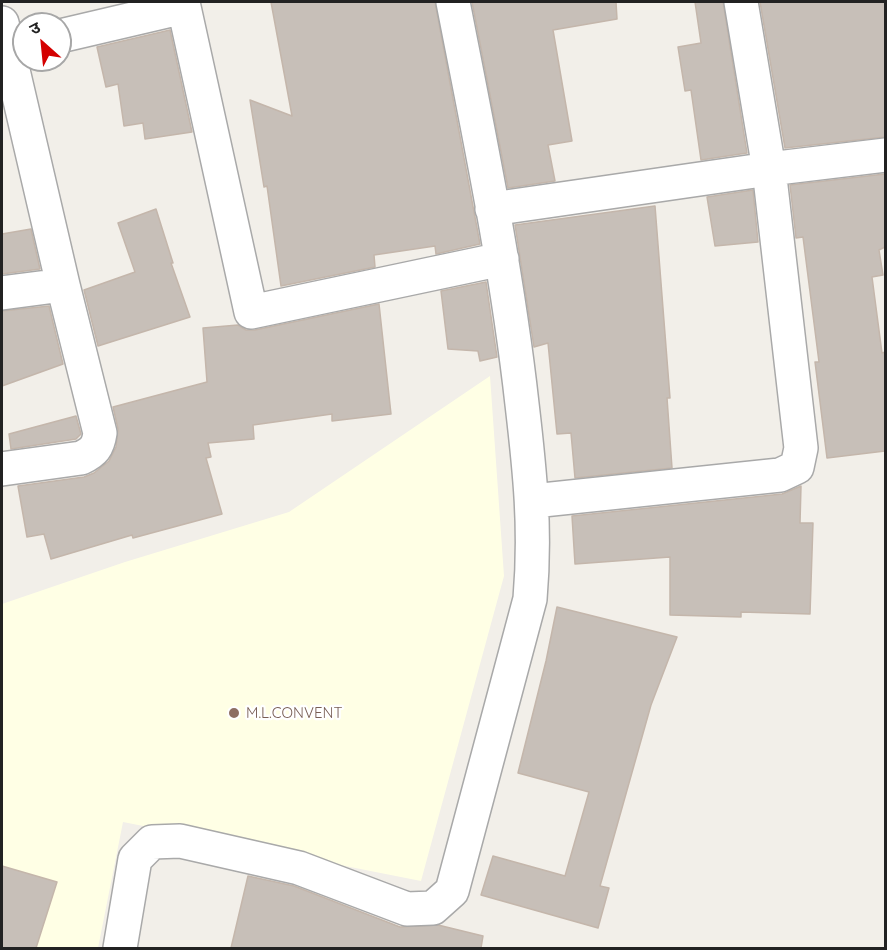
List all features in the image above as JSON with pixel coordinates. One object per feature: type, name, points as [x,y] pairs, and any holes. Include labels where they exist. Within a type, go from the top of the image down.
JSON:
[{"type":"street","points":[[120,948],[135,859],[152,842],[180,841],[299,867],[406,909],[433,908],[452,891],[530,599],[534,560],[533,501],[518,368],[502,259],[453,2]]},
{"type":"street","points":[[533,501],[780,476],[797,467],[801,448],[768,169],[741,2]]},
{"type":"street","points":[[72,33],[184,7],[250,312],[502,259]]},
{"type":"street","points":[[2,469],[81,458],[92,453],[99,444],[100,433],[63,285],[11,38]]},
{"type":"street","points":[[492,209],[768,169],[885,155]]},
{"type":"street","points":[[2,293],[63,285]]},
{"type":"shaded area","name":"M.L.CONVENT","points":[[490,376],[504,576],[421,881],[123,822],[98,948],[2,948],[2,604],[125,562],[289,512]]},
{"type":"building","points":[[271,2],[435,2],[480,244],[436,254],[435,246],[374,255],[375,267],[281,286],[267,186],[264,187],[250,100],[292,116]]},
{"type":"building","points":[[472,2],[616,2],[617,19],[553,30],[572,141],[548,145],[555,181],[508,188]]},
{"type":"building","points":[[695,2],[723,2],[747,153],[701,160],[691,90],[685,91],[678,47],[701,43]]},
{"type":"building","points":[[760,2],[885,2],[885,137],[785,148]]},
{"type":"building","points":[[170,30],[192,132],[145,139],[143,123],[124,126],[118,84],[106,87],[97,47]]},
{"type":"building","points":[[885,174],[885,247],[879,250],[883,275],[872,277],[882,353],[885,352],[885,451],[827,458],[815,362],[819,362],[803,237],[796,238],[790,185]]},
{"type":"building","points":[[753,190],[758,242],[715,246],[707,197]]},
{"type":"building","points":[[655,206],[670,398],[667,398],[672,468],[575,478],[571,433],[557,434],[548,343],[534,347],[515,225]]},
{"type":"building","points":[[156,209],[173,263],[171,263],[190,317],[98,346],[84,290],[135,272],[118,223]]},
{"type":"building","points":[[31,229],[40,269],[2,274],[2,234]]},
{"type":"building","points":[[486,282],[497,357],[480,361],[478,351],[448,349],[441,291]]},
{"type":"building","points":[[379,304],[391,414],[332,421],[332,414],[253,425],[254,439],[208,443],[211,457],[206,458],[222,514],[133,538],[132,535],[51,559],[44,534],[27,537],[18,486],[84,477],[94,473],[109,461],[116,447],[118,429],[113,407],[207,382],[203,328],[238,325],[246,330],[255,330]]},
{"type":"building","points":[[49,306],[63,364],[2,386],[2,311]]},
{"type":"building","points":[[76,416],[81,434],[76,439],[11,449],[9,434]]},
{"type":"building","points":[[801,486],[800,523],[813,523],[810,614],[741,612],[741,617],[670,615],[670,557],[575,564],[572,516],[782,494]]},
{"type":"building","points":[[557,607],[677,637],[651,705],[600,886],[609,888],[598,928],[481,895],[493,856],[565,876],[589,792],[518,773]]},
{"type":"building","points":[[2,866],[57,882],[36,948],[2,948]]},
{"type":"building","points":[[248,876],[294,886],[400,927],[438,925],[483,936],[481,948],[231,948]]},
{"type":"place","name":"M.L.CONVENT","points":[[234,713]]}]
